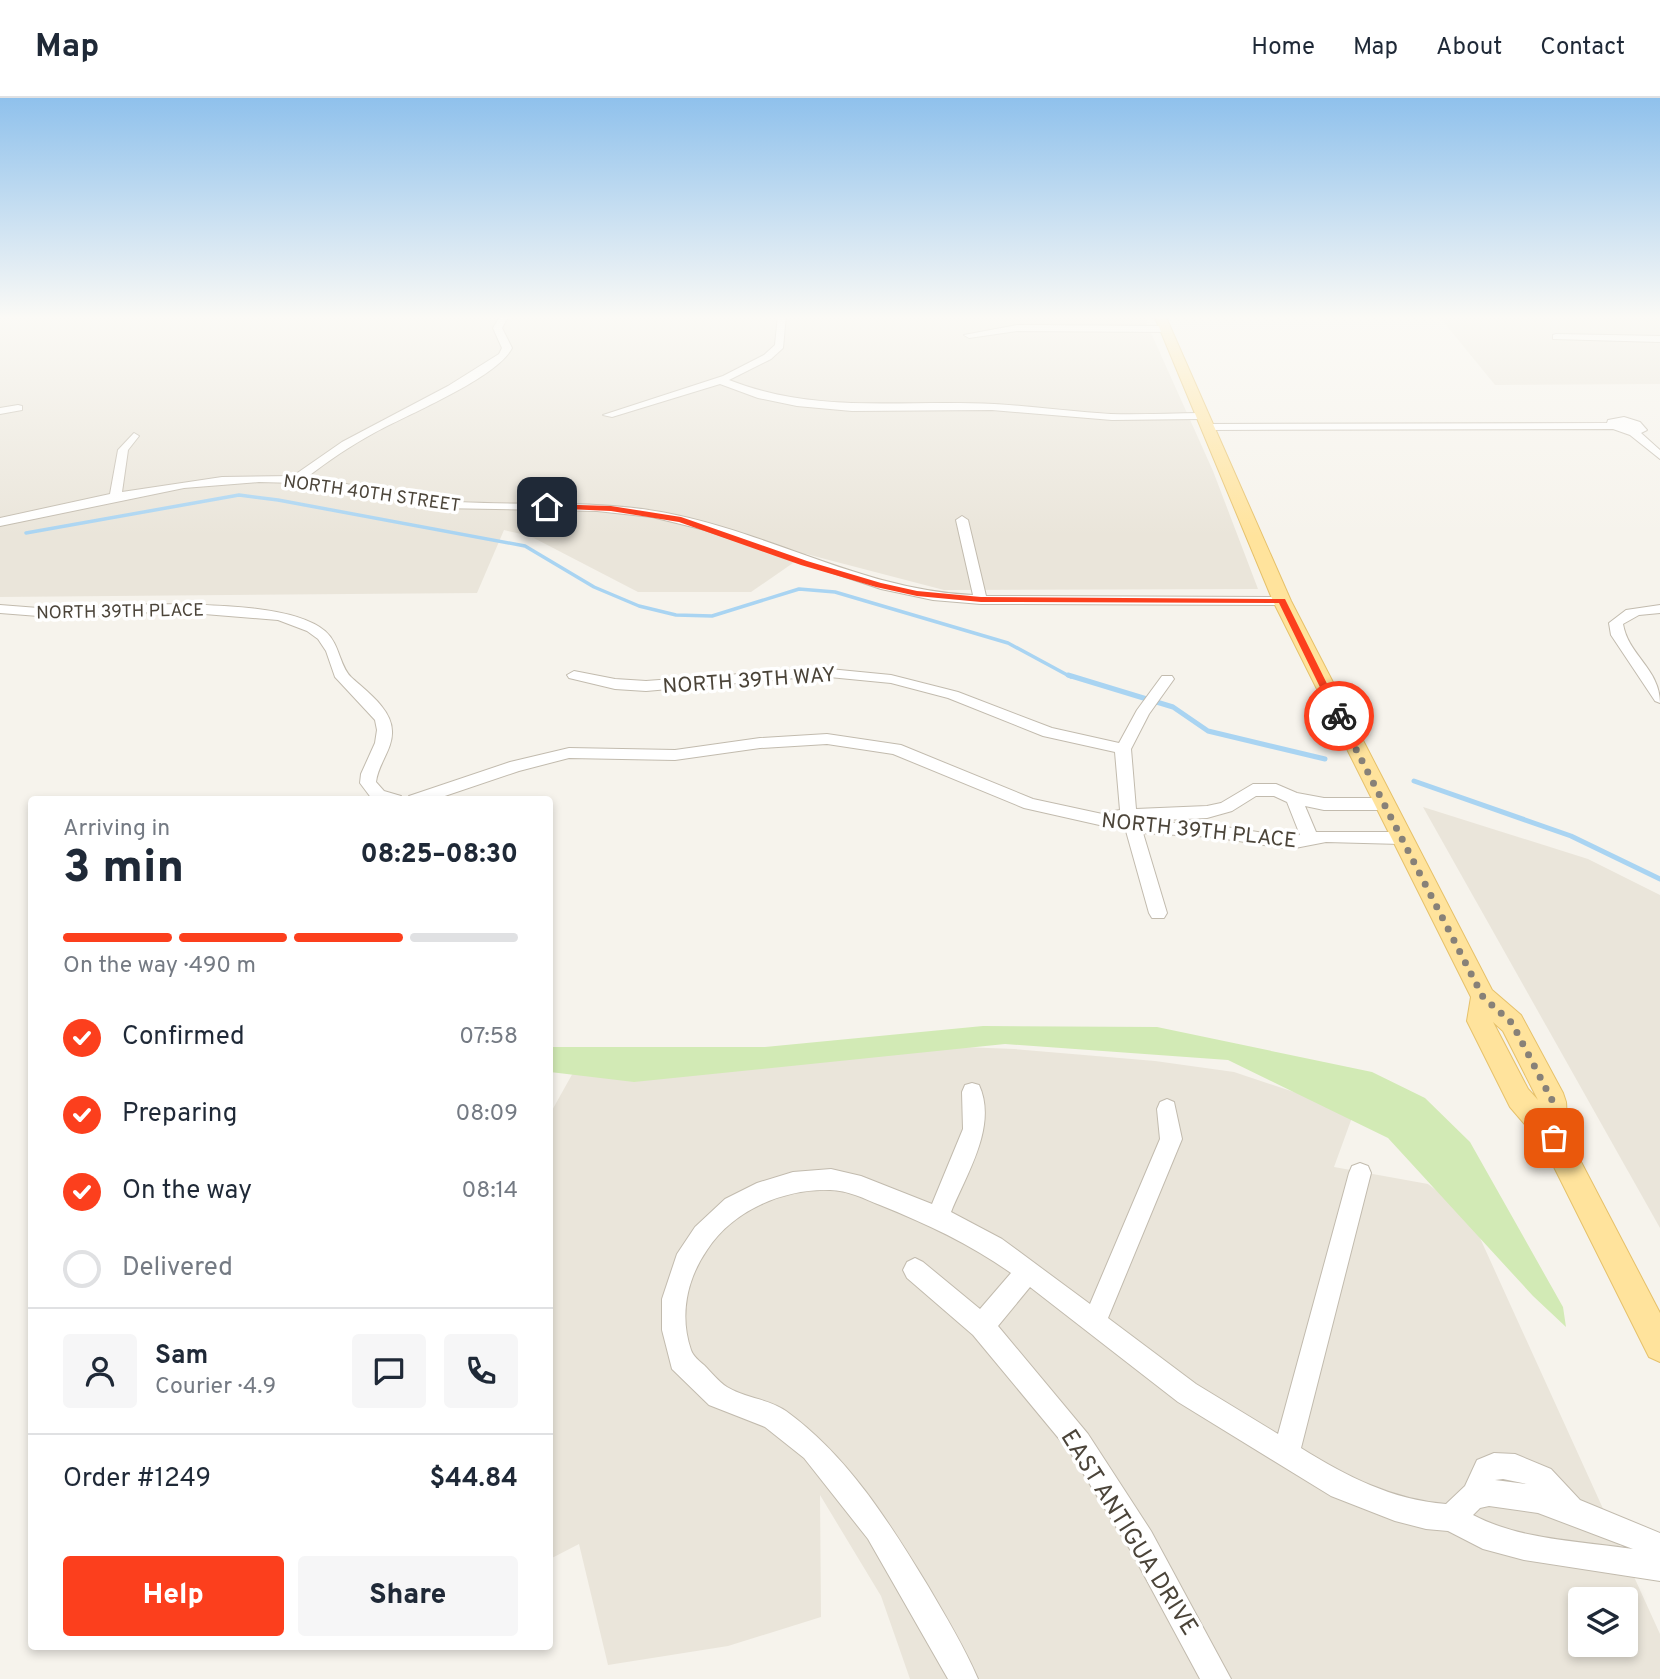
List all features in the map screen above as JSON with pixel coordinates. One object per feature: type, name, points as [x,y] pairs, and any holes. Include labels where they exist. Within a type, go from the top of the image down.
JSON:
[{"type":"main road","points":[[1190,389],[1282,601],[1483,997],[1480,1021],[1519,1098],[1554,1138],[1660,1346]]},
{"type":"street","points":[[296,480],[344,444],[430,402],[451,389]]},
{"type":"street","points":[[608,415],[687,389]]},
{"type":"street","points":[[742,389],[797,403],[852,408],[992,407],[1204,422],[1614,426],[1633,432],[1660,456]]},
{"type":"street","points":[[0,411],[18,408]]},
{"type":"street","points":[[116,496],[123,450],[134,436]]},
{"type":"street","name":"NORTH 40TH STREET","points":[[0,522],[116,496],[199,483],[242,479],[296,480],[447,505],[586,507],[645,512],[681,520],[879,586],[917,594],[981,600],[1282,601]]},
{"type":"street","points":[[962,520],[981,600]]},
{"type":"street","name":"NORTH 39TH PLACE","points":[[0,609],[64,614],[146,608],[192,609],[280,617],[312,628],[323,636],[333,651],[340,674],[379,713],[386,730],[368,783],[381,796]]},
{"type":"street","points":[[1660,609],[1643,609],[1623,615],[1616,623],[1618,635],[1660,698]]},
{"type":"street","name":"NORTH 39TH WAY","points":[[574,675],[615,684],[646,686],[819,672],[891,678],[953,695],[1048,732],[1123,749]]},
{"type":"street","points":[[1158,913],[1130,821],[1123,749],[1142,713],[1164,684]]},
{"type":"street","name":"NORTH 39TH PLACE","points":[[427,796],[516,766],[569,753],[675,755],[760,743],[827,738],[896,749],[1030,804],[1087,818],[1213,831],[1290,843],[1326,836],[1401,838]]},
{"type":"street","name":"NORTH 39TH PLACE","points":[[1130,821],[1207,812],[1226,807],[1253,790],[1276,790],[1294,798],[1324,804],[1384,804]]},
{"type":"street","name":"NORTH 39TH PLACE","points":[[1294,798],[1311,841]]},
{"type":"street","points":[[937,1217],[974,1129],[972,1091]]},
{"type":"street","points":[[1094,1323],[1171,1139],[1167,1109]]},
{"type":"street","points":[[1286,1454],[1360,1173]]},
{"type":"street","points":[[962,1679],[953,1656],[878,1529],[813,1449],[774,1418],[718,1396],[695,1377],[681,1360],[674,1330],[674,1300],[685,1262],[703,1235],[733,1207],[765,1191],[793,1182],[831,1179],[861,1187],[937,1217],[994,1247],[1187,1392],[1340,1487],[1395,1508],[1426,1516],[1451,1518],[1483,1535],[1524,1546],[1660,1567]]},
{"type":"street","name":"EAST ANTIGUA DRIVE","points":[[915,1270],[982,1326],[1079,1443],[1141,1542],[1216,1679]]},
{"type":"street","points":[[982,1326],[1028,1271]]},
{"type":"street","points":[[1451,1518],[1476,1495],[1501,1492],[1542,1500],[1660,1548]]},
{"type":"shaded area","points":[[0,389],[1176,389],[1213,471],[1258,589],[944,590],[806,554],[751,592],[638,592],[530,536],[504,530],[477,593],[0,597]]},
{"type":"shaded area","points":[[1423,807],[1588,859],[1660,895],[1660,1228]]},
{"type":"shaded area","points":[[911,1045],[1014,1049],[1155,1061],[1234,1072],[1354,1112],[1334,1167],[1428,1184],[1470,1216],[1660,1634],[1660,1679],[910,1679],[881,1596],[820,1495],[821,1617],[728,1646],[608,1665],[579,1544],[553,1557],[553,1109],[584,1053]]},
{"type":"green space","points":[[983,1026],[1157,1027],[1372,1072],[1425,1098],[1470,1142],[1563,1307],[1566,1327],[1533,1296],[1388,1138],[1228,1060],[1005,1044],[634,1082],[553,1072],[553,1047],[765,1047]]},
{"type":"waterway","points":[[26,533],[239,495],[278,500],[525,546],[594,587],[639,606],[676,615],[712,616],[799,589],[835,592],[1008,643],[1071,677]]},
{"type":"waterway","points":[[1068,675],[1173,707],[1208,731],[1325,759]]},
{"type":"waterway","points":[[1414,781],[1571,836],[1660,879]]},
{"type":"way so far","points":[[1339,716],[1483,997],[1512,1023],[1553,1102],[1554,1138]]},
{"type":"route","points":[[547,507],[645,512],[681,520],[804,563],[879,586],[917,594],[981,600],[1282,601],[1339,716]]}]
